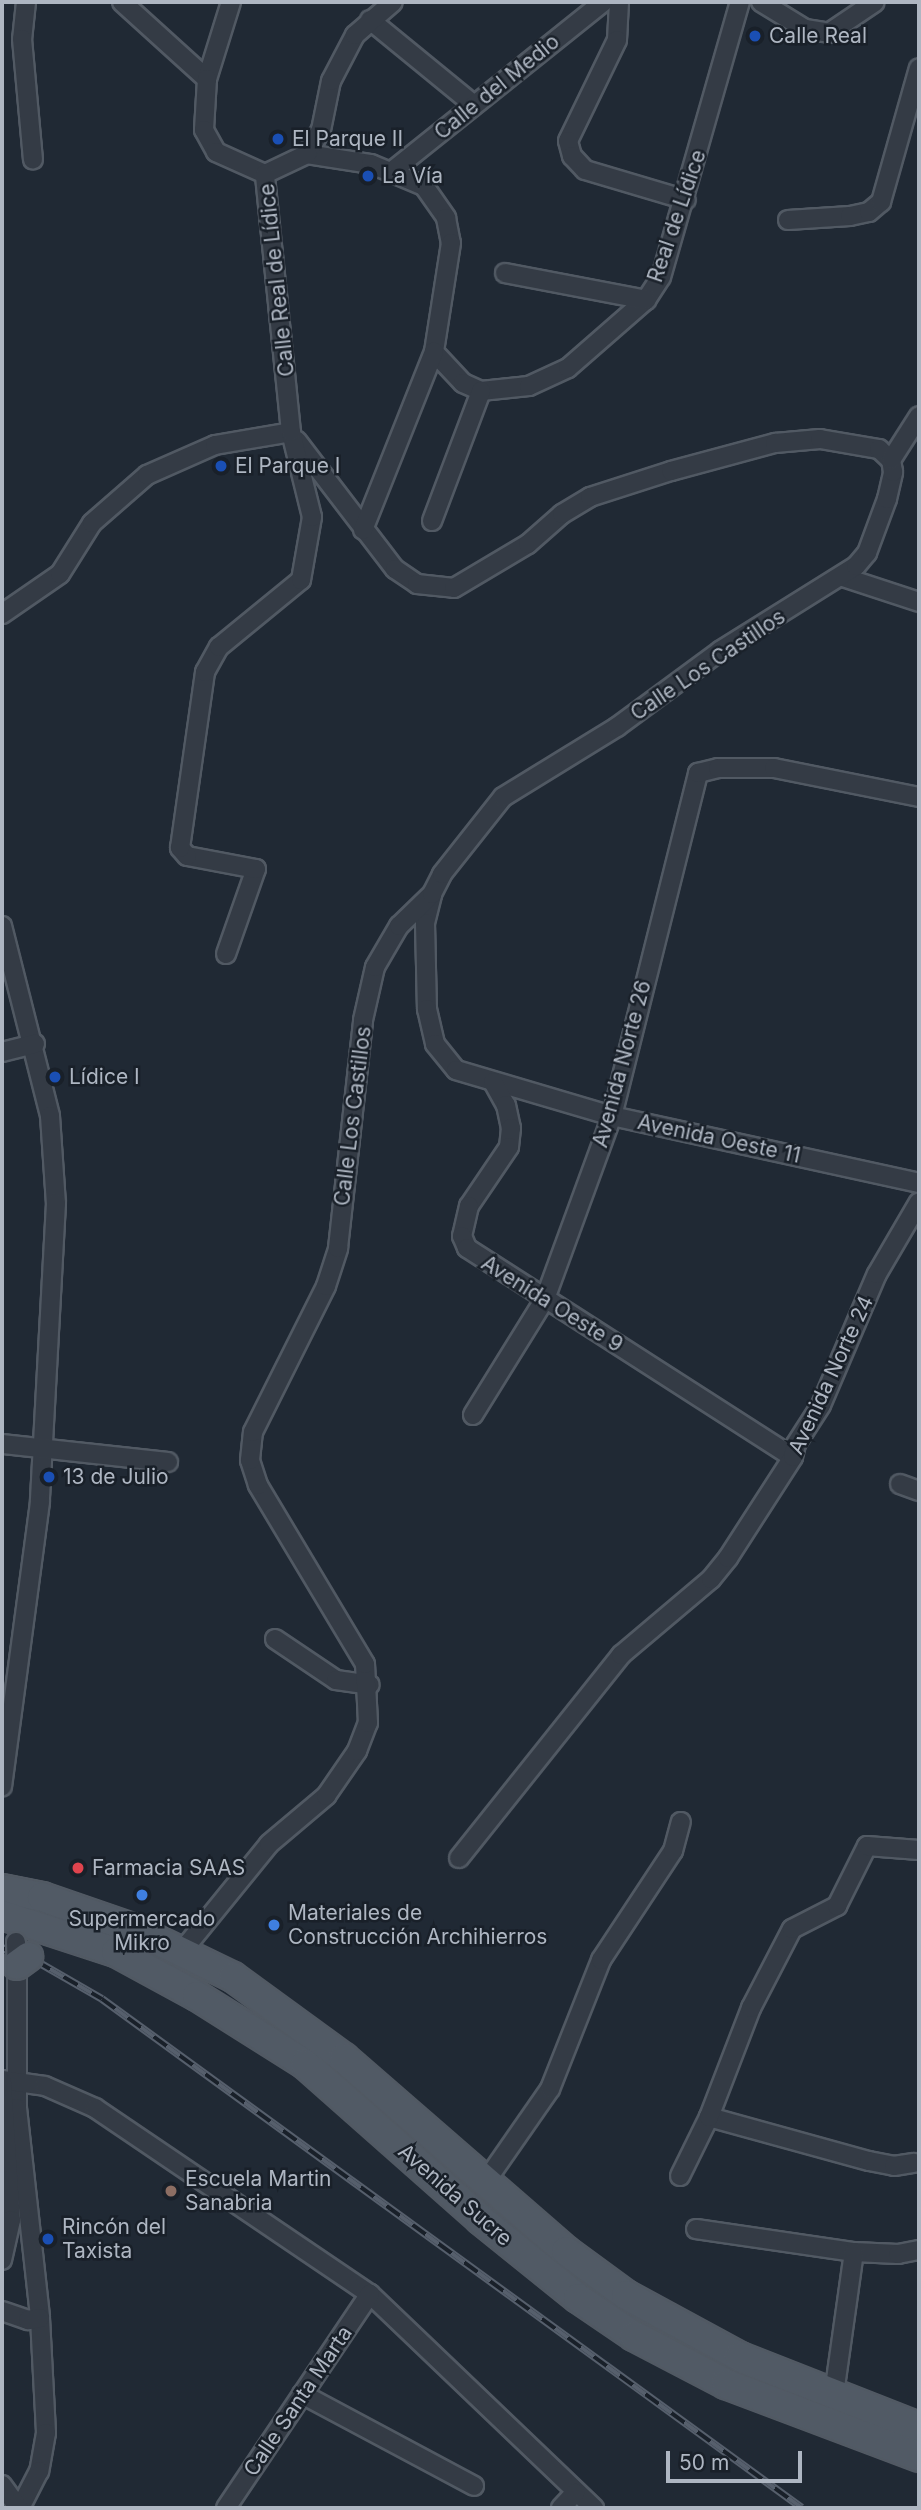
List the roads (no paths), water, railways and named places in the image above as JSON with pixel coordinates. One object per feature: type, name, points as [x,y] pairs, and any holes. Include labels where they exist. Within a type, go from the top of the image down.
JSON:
[{"type":"main road","name":"Avenida Sucre","points":[[2,1889],[96,1914],[183,1950],[233,1977],[298,2022],[566,2251],[654,2312],[740,2357],[919,2427]]},
{"type":"main road","name":"Avenida Sucre","points":[[14,1939],[81,1940],[164,1976],[305,2064],[508,2242],[634,2336],[726,2384],[919,2457]]},
{"type":"main road","points":[[14,1939],[49,1945],[81,1940]]},
{"type":"street","points":[[26,2],[22,39],[33,160]]},
{"type":"street","points":[[122,2],[207,79]]},
{"type":"street","points":[[231,2],[207,79],[204,130],[209,141],[225,158],[265,174]]},
{"type":"street","points":[[363,530],[434,352],[450,232],[424,186],[371,164],[307,154],[321,130],[331,81],[355,35],[393,2]]},
{"type":"street","name":"Calle del Medio","points":[[391,173],[603,2]]},
{"type":"street","points":[[619,2],[617,40],[568,141],[572,156],[585,170],[686,200]]},
{"type":"street","name":"Real de Lídice","points":[[481,391],[529,386],[568,368],[646,300],[661,277],[686,200],[740,2]]},
{"type":"street","points":[[761,2],[806,29],[829,33],[875,2]]},
{"type":"street","points":[[370,20],[474,105]]},
{"type":"street","points":[[788,220],[850,216],[869,212],[881,202],[919,68]]},
{"type":"street","name":"Calle Real de Lídice","points":[[226,954],[256,869],[187,856],[180,848],[205,672],[219,647],[301,580],[309,555],[312,517],[291,432],[265,174],[307,154]]},
{"type":"street","points":[[505,273],[646,300]]},
{"type":"street","points":[[432,521],[481,391],[463,383],[434,352]]},
{"type":"street","name":"Calle Los Castillos","points":[[183,1950],[269,1844],[312,1813],[341,1777],[368,1723],[370,1685],[365,1664],[258,1486],[250,1460],[253,1432],[326,1286],[338,1248],[363,1020],[375,967],[399,926],[432,894],[442,874],[503,797],[617,727],[720,651],[843,577],[867,553],[891,484],[891,460],[919,416]]},
{"type":"street","points":[[2,614],[60,574],[92,523],[147,475],[215,445],[291,432],[363,530],[396,569],[417,584],[454,588],[528,544],[562,514],[590,497],[671,471],[775,443],[820,439],[879,449],[891,460]]},
{"type":"street","points":[[843,577],[919,603]]},
{"type":"street","name":"Avenida Norte 26","points":[[472,1415],[545,1299],[612,1116],[698,773],[747,766],[774,768],[919,797]]},
{"type":"street","name":"Avenida Oeste 11","points":[[432,894],[424,956],[427,1009],[435,1044],[456,1070],[612,1116],[919,1183]]},
{"type":"street","points":[[2,926],[35,1044],[50,1116],[55,1203],[43,1447],[2,1786]]},
{"type":"street","points":[[2,1052],[35,1044]]},
{"type":"street","name":"Avenida Oeste 9","points":[[493,1082],[506,1105],[511,1128],[509,1147],[469,1206],[462,1236],[482,1260],[793,1457]]},
{"type":"street","name":"Avenida Norte 24","points":[[459,1858],[621,1655],[711,1579],[728,1558],[793,1457],[796,1444],[821,1405],[877,1274],[919,1202]]},
{"type":"street","points":[[2,1444],[168,1462]]},
{"type":"street","points":[[900,1484],[919,1490]]},
{"type":"street","points":[[275,1639],[336,1680],[370,1685]]},
{"type":"street","points":[[486,2181],[550,2089],[601,1960],[673,1851],[681,1822]]},
{"type":"street","points":[[680,2176],[709,2117],[751,2008],[792,1929],[835,1908],[867,1846],[918,1846]]},
{"type":"street","points":[[2,2260],[11,2220],[7,2080],[14,1939]]},
{"type":"street","points":[[7,2080],[96,2108],[370,2294],[593,2508]]},
{"type":"street","points":[[2,2485],[20,2508],[38,2471],[46,2433],[40,2318],[7,2080]]},
{"type":"street","points":[[709,2117],[869,2161],[894,2166],[914,2162]]},
{"type":"street","points":[[696,2229],[853,2252],[898,2254],[919,2250]]},
{"type":"street","points":[[834,2394],[853,2252]]},
{"type":"street","name":"Calle Santa Marta","points":[[226,2508],[370,2294]]},
{"type":"street","points":[[2,2311],[29,2320],[40,2318]]},
{"type":"street","points":[[302,2394],[474,2486]]},
{"type":"street","points":[[562,2508],[575,2493]]},
{"type":"railway","points":[[2,1948],[36,1961],[102,1999],[802,2508]]},
{"type":"place","name":"Calle Real","points":[[755,36]]},
{"type":"place","name":"El Parque II","points":[[278,139]]},
{"type":"place","name":"La Vía","points":[[368,176]]},
{"type":"place","name":"El Parque I","points":[[221,466]]},
{"type":"place","name":"Lídice I","points":[[55,1077]]},
{"type":"place","name":"13 de Julio","points":[[49,1477]]},
{"type":"place","name":"Farmacia SAAS","points":[[78,1868]]},
{"type":"place","name":"Supermercado Mikro","points":[[142,1895]]},
{"type":"place","name":"Materiales de Construcción Archihierros","points":[[274,1925]]},
{"type":"place","name":"Escuela Martin Sanabria","points":[[171,2191]]},
{"type":"place","name":"Rincón del Taxista","points":[[48,2239]]}]
